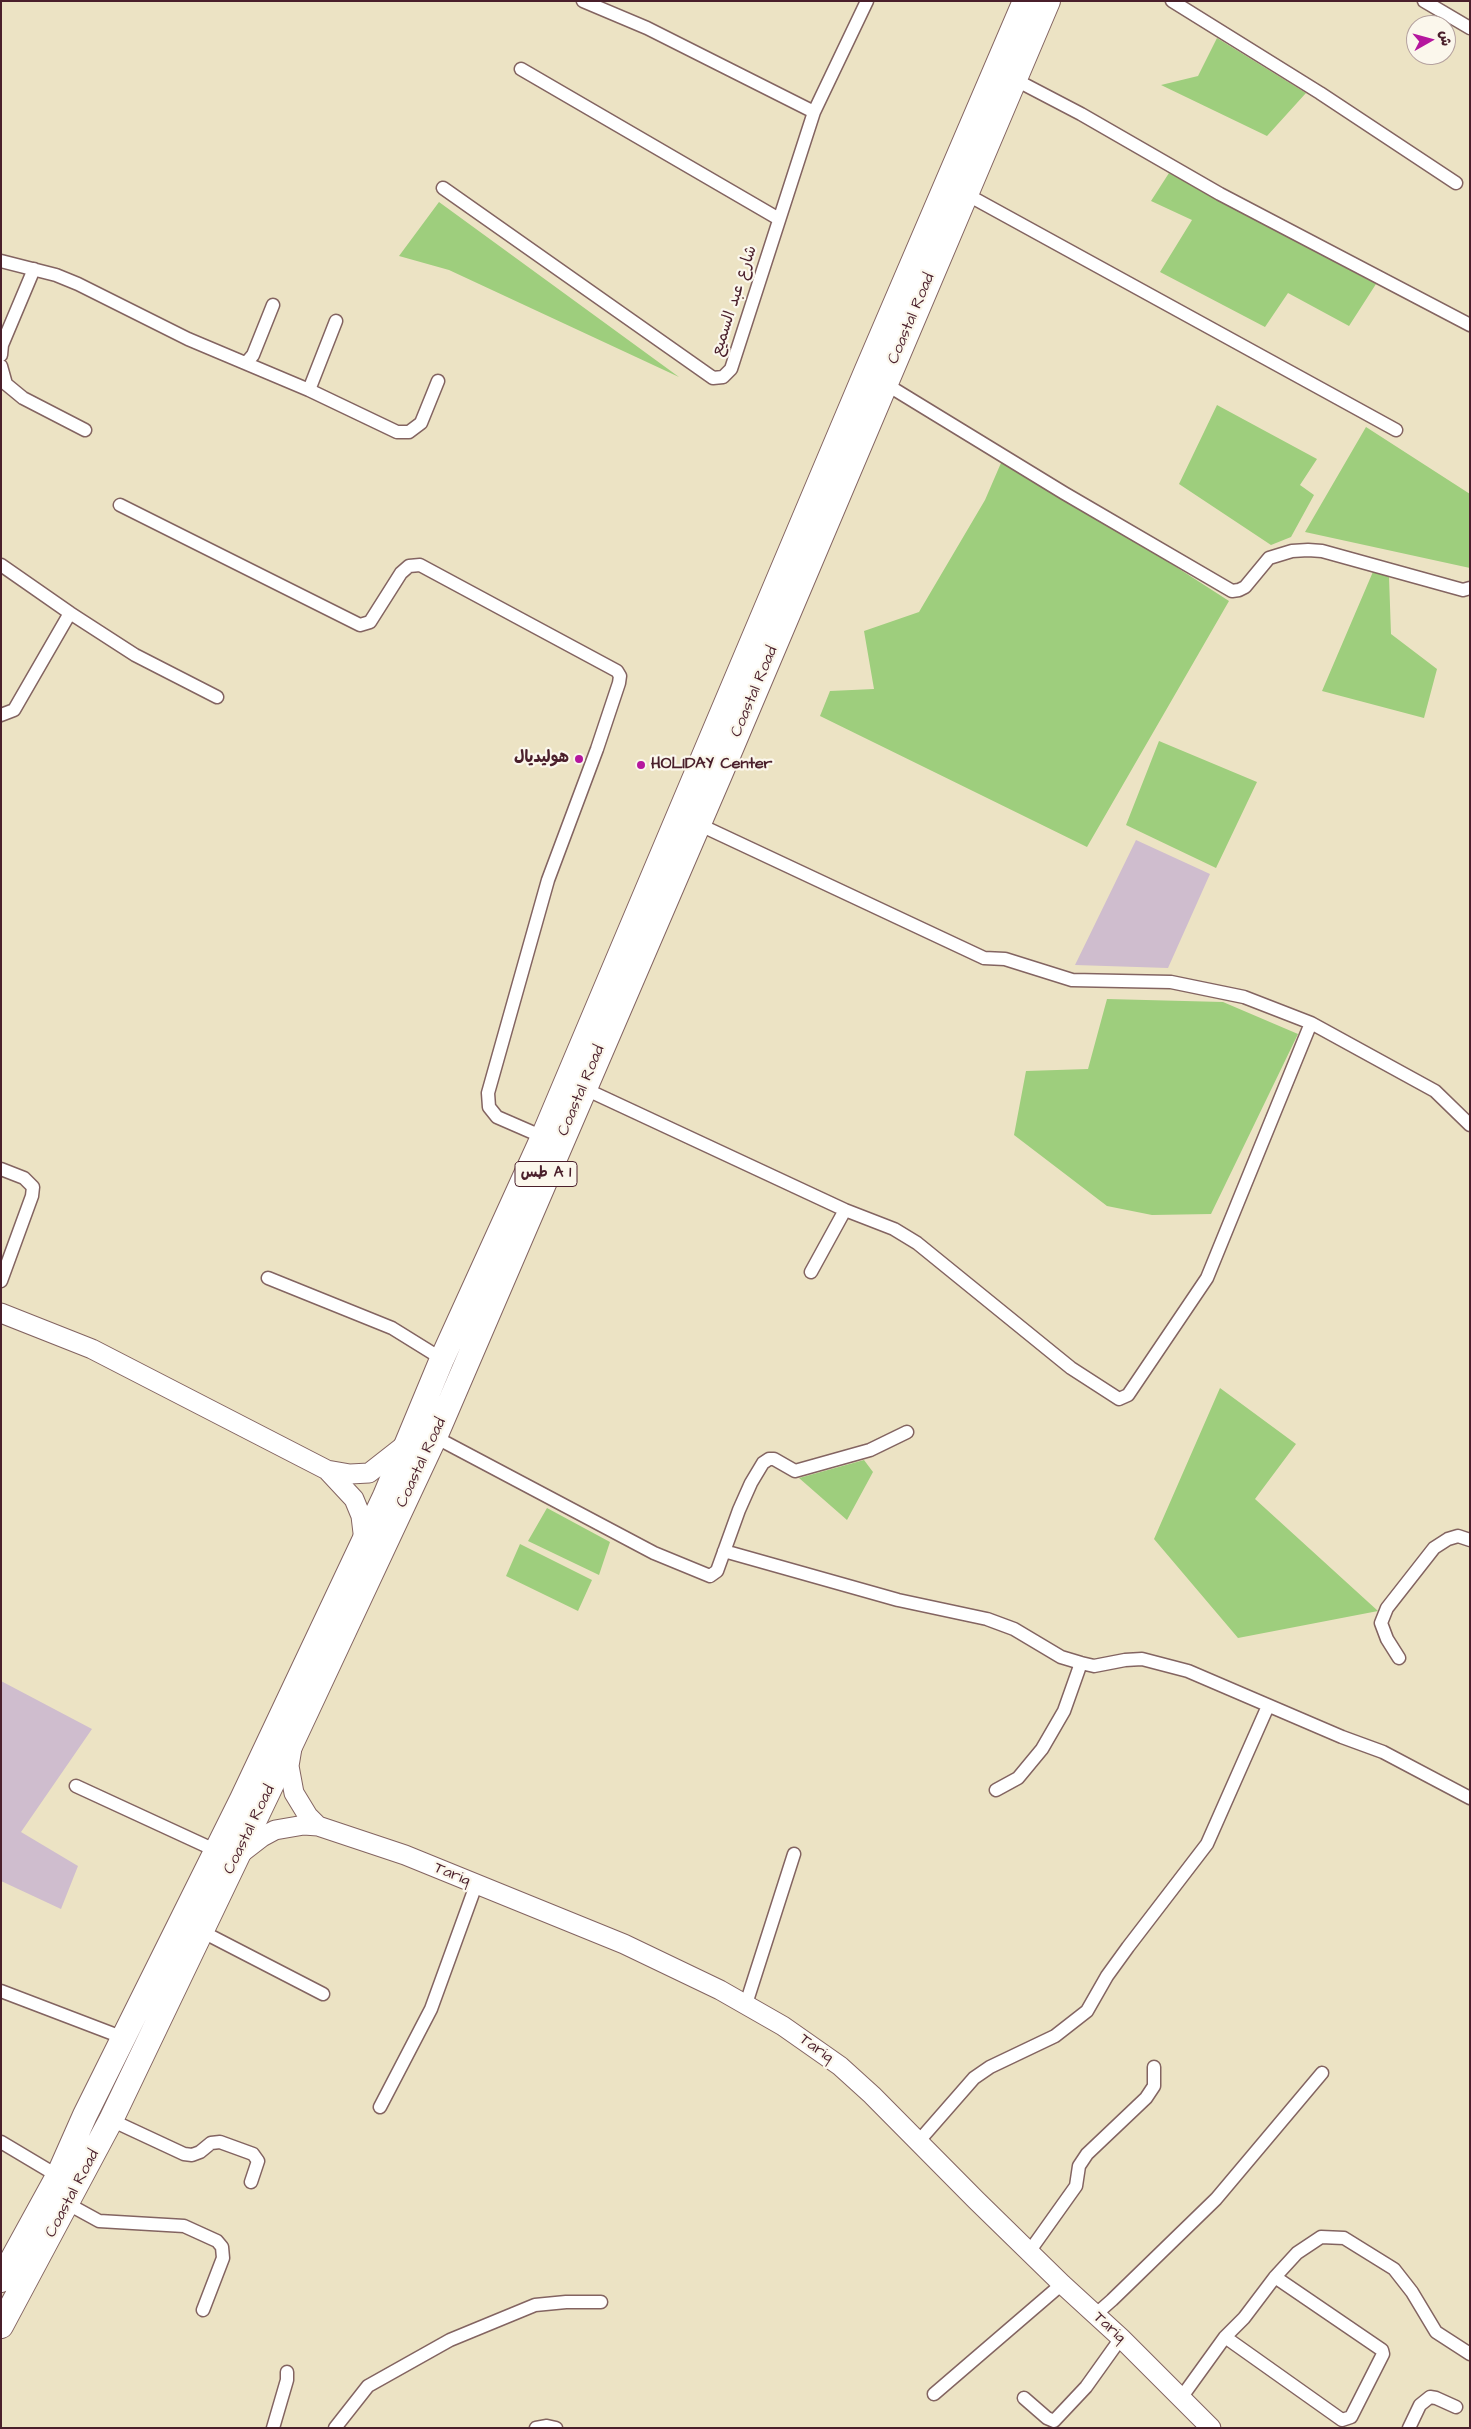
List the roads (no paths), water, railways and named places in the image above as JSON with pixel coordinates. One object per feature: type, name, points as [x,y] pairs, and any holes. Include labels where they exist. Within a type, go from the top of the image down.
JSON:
[{"type":"highway","name":"Coastal Road","points":[[1,2326],[68,2204],[111,2120],[201,1931],[227,1854],[442,1358],[543,1137],[1025,1]]},
{"type":"highway","name":"Coastal Road","points":[[1,2280],[58,2176],[85,2115],[124,2038],[294,1738],[434,1437],[698,824],[884,382],[1048,1]]},
{"type":"main road","points":[[1,1313],[92,1349],[327,1470],[350,1492],[354,1499],[360,1516],[364,1540]]},
{"type":"main road","points":[[327,1470],[350,1474],[369,1473],[406,1444]]},
{"type":"main road","points":[[294,1738],[289,1766],[294,1793],[304,1811],[318,1826]]},
{"type":"main road","points":[[227,1854],[275,1830],[296,1825],[318,1826]]},
{"type":"main road","name":"Tariq","points":[[318,1826],[405,1856],[617,1941],[746,2004],[791,2031],[840,2066],[1094,2315],[1121,2338],[1211,2428]]},
{"type":"street","points":[[583,1],[646,28],[814,112]]},
{"type":"street","name":"شارع عبد السميع","points":[[443,188],[712,378],[723,377],[730,369],[814,112],[867,1]]},
{"type":"street","points":[[1172,1],[1336,103],[1456,183]]},
{"type":"street","points":[[1424,1],[1470,28]]},
{"type":"street","points":[[521,69],[779,219]]},
{"type":"street","points":[[1014,79],[1081,114],[1228,198],[1470,325]]},
{"type":"street","points":[[966,194],[1396,430]]},
{"type":"street","points":[[1,261],[34,269],[78,284],[188,339],[247,362],[397,432],[409,432],[421,423],[438,381]]},
{"type":"street","points":[[1,355],[2,345],[34,269]]},
{"type":"street","points":[[247,362],[253,355],[273,305]]},
{"type":"street","points":[[309,390],[336,321]]},
{"type":"street","points":[[1,366],[6,384],[23,398],[86,430]]},
{"type":"street","points":[[884,382],[1064,493],[1232,590],[1239,590],[1245,587],[1269,558],[1292,551],[1308,550],[1322,551],[1463,590],[1470,588]]},
{"type":"street","points":[[120,505],[360,624],[370,622],[401,573],[409,566],[420,565],[617,671],[620,676],[619,683],[597,749],[548,880],[488,1093],[490,1107],[497,1117],[543,1137]]},
{"type":"street","points":[[1,565],[135,655],[217,698]]},
{"type":"street","points":[[1,715],[14,710],[70,612]]},
{"type":"street","points":[[698,824],[984,958],[1005,959],[1072,980],[1180,984],[1244,997],[1311,1023],[1435,1091],[1470,1125]]},
{"type":"street","points":[[583,1088],[845,1210],[894,1229],[917,1243],[1072,1368],[1118,1399],[1128,1395],[1207,1278],[1311,1023]]},
{"type":"street","points":[[1,1169],[24,1178],[33,1187],[32,1196],[1,1280]]},
{"type":"street","points":[[811,1272],[845,1210]]},
{"type":"street","points":[[268,1278],[392,1328],[442,1358]]},
{"type":"street","points":[[434,1437],[654,1554],[705,1574],[714,1574],[751,1483],[764,1463],[769,1459],[779,1461],[795,1471],[874,1448],[907,1432]]},
{"type":"street","points":[[1399,1658],[1387,1639],[1381,1623],[1386,1608],[1434,1548],[1448,1539],[1458,1536],[1470,1540]]},
{"type":"street","points":[[724,1551],[898,1600],[987,1619],[1014,1629],[1061,1656],[1081,1663],[1094,1666],[1142,1659],[1188,1671],[1268,1706],[1383,1752],[1470,1798]]},
{"type":"street","points":[[996,1790],[1018,1778],[1042,1749],[1064,1711],[1081,1663]]},
{"type":"street","points":[[918,2142],[974,2078],[990,2067],[1055,2036],[1087,2011],[1107,1976],[1207,1844],[1268,1706]]},
{"type":"street","points":[[76,1786],[227,1854]]},
{"type":"street","points":[[746,2004],[794,1854]]},
{"type":"street","points":[[380,2107],[431,2009],[476,1885]]},
{"type":"street","points":[[201,1931],[323,1994]]},
{"type":"street","points":[[1,1991],[124,2038]]},
{"type":"street","points":[[1029,2252],[1076,2186],[1079,2166],[1087,2154],[1146,2098],[1154,2086],[1154,2067]]},
{"type":"street","points":[[1094,2315],[1112,2300],[1216,2199],[1322,2073]]},
{"type":"street","points":[[111,2120],[184,2154],[192,2155],[200,2152],[211,2142],[220,2142],[252,2154],[258,2161],[250,2182]]},
{"type":"street","points":[[1,2142],[58,2176]]},
{"type":"street","points":[[68,2204],[99,2221],[184,2226],[217,2241],[222,2247],[223,2258],[204,2310]]},
{"type":"street","points":[[1180,2398],[1225,2337],[1244,2318],[1275,2277],[1297,2254],[1320,2237],[1344,2238],[1394,2269],[1412,2292],[1436,2332],[1470,2354]]},
{"type":"street","points":[[1225,2337],[1342,2420],[1351,2417],[1383,2354],[1382,2350],[1275,2277]]},
{"type":"street","points":[[934,2394],[1062,2284]]},
{"type":"street","points":[[335,2428],[368,2386],[450,2340],[535,2305],[566,2302],[601,2302]]},
{"type":"street","points":[[1024,2398],[1047,2418],[1054,2421],[1086,2387],[1121,2338]]},
{"type":"street","points":[[273,2428],[287,2380],[287,2372]]},
{"type":"street","points":[[1408,2428],[1420,2405],[1430,2397],[1456,2407]]},
{"type":"street","points":[[536,2428],[547,2426],[556,2428]]},
{"type":"place","name":"هوليديال","points":[[579,759]]},
{"type":"place","name":"HOLIDAY Center","points":[[641,765]]}]
